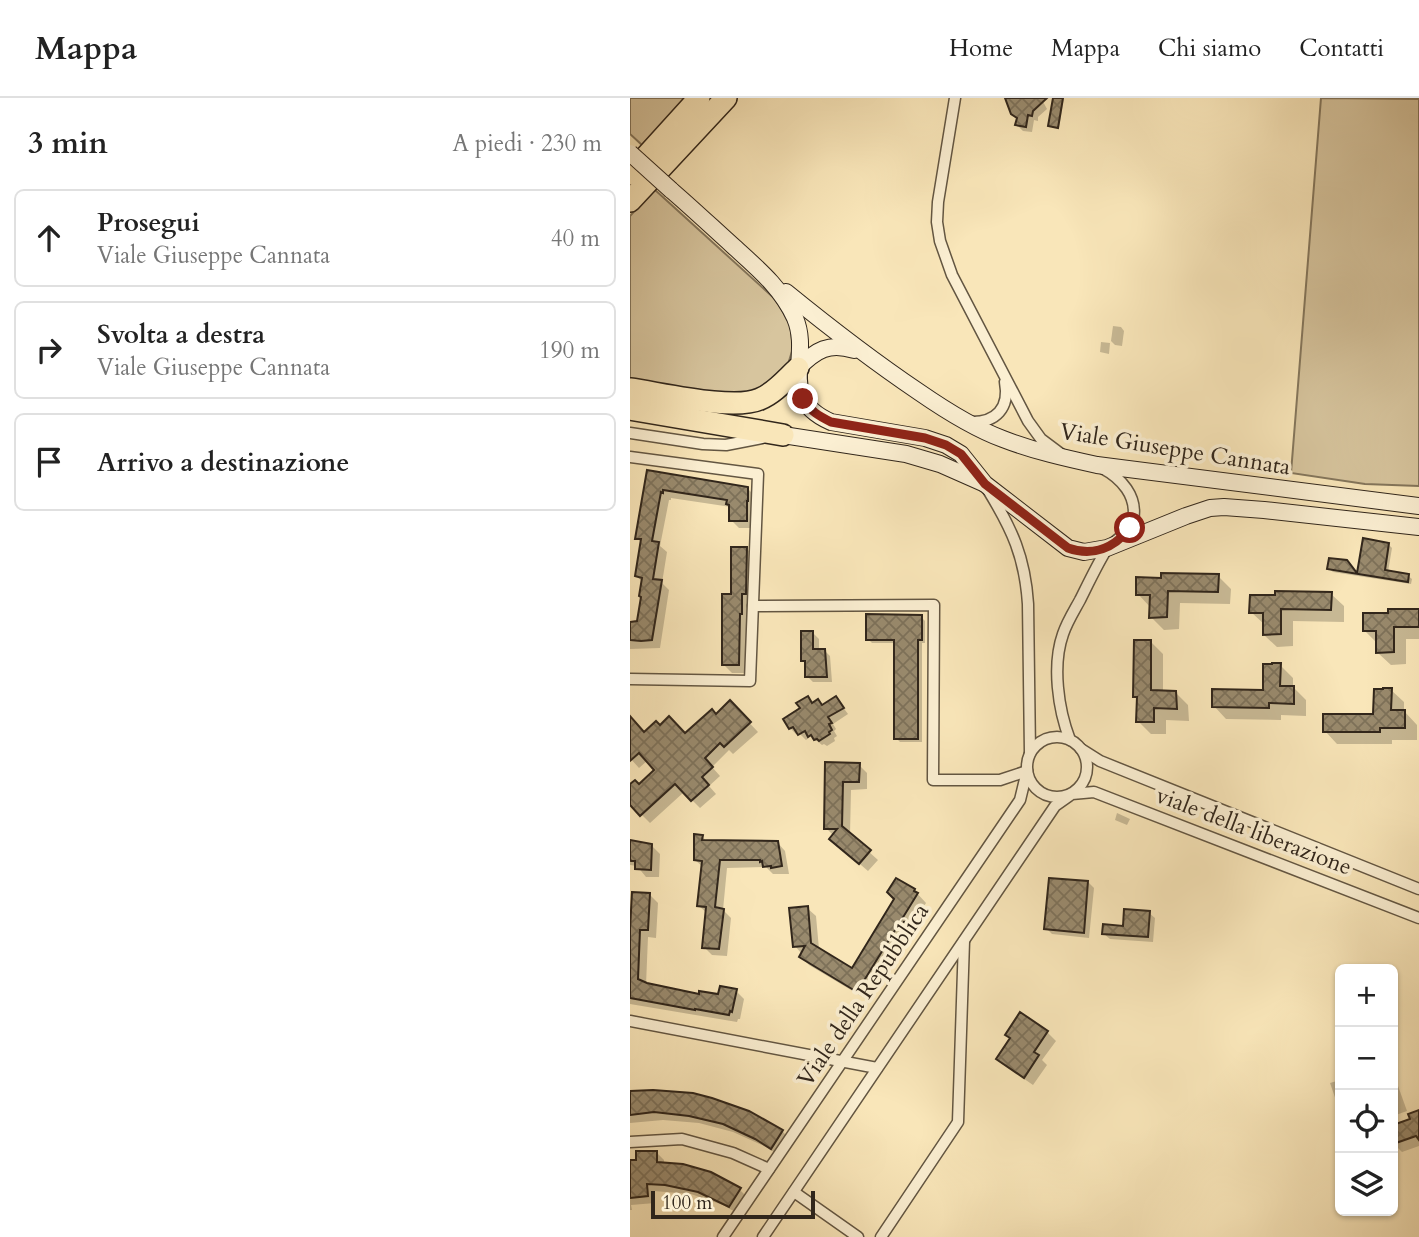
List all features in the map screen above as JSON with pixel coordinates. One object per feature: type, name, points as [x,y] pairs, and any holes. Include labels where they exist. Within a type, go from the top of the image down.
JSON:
[{"type":"highway","points":[[630,174],[699,98]]},
{"type":"highway","points":[[630,201],[726,98]]},
{"type":"highway","points":[[630,389],[729,404],[747,404],[773,392],[798,368]]},
{"type":"highway","points":[[630,409],[783,435]]},
{"type":"street","points":[[955,98],[938,202],[940,241],[952,275],[1034,431],[1068,458]]},
{"type":"street","points":[[630,153],[768,277]]},
{"type":"street","name":"Viale Giuseppe Cannata","points":[[768,277],[869,358],[932,401],[1002,439],[1097,465],[1419,506]]},
{"type":"street","name":"Viale Giuseppe Cannata","points":[[768,277],[797,322],[800,349],[798,368],[803,399],[810,409],[831,422],[925,438],[946,445],[961,454],[985,484],[1068,548],[1084,552],[1107,548],[1210,508],[1240,508],[1419,527]]},
{"type":"street","points":[[798,368],[818,351],[835,346],[856,351],[869,358]]},
{"type":"street","points":[[968,422],[984,422],[1001,410],[1007,392],[1004,376]]},
{"type":"street","points":[[630,433],[726,445],[783,435],[906,454],[940,464],[985,484],[1006,519],[1019,550],[1027,580],[1030,754]]},
{"type":"street","points":[[630,457],[758,474],[751,681],[630,679]]},
{"type":"street","points":[[1070,740],[1060,712],[1058,657],[1063,631],[1107,548],[1130,528],[1133,518],[1133,508],[1121,480],[1097,465]]},
{"type":"street","points":[[1347,519],[1350,498]]},
{"type":"street","points":[[753,606],[934,606],[933,780],[1000,780],[1027,771]]},
{"type":"street","points":[[763,1237],[1055,806],[1072,794],[1080,787],[1087,768],[1081,749],[1061,737],[1043,741],[1036,746],[1027,762],[1030,780],[1044,794],[1053,797],[1072,794]]},
{"type":"street","name":"viale della liberazione","points":[[1081,749],[1100,761],[1419,889]]},
{"type":"street","name":"Viale della Repubblica","points":[[723,1237],[1020,800],[1027,771]]},
{"type":"street","name":"viale della liberazione","points":[[1072,794],[1094,792],[1419,918]]},
{"type":"street","points":[[881,1237],[958,1122],[964,940]]},
{"type":"street","points":[[630,1021],[877,1068]]},
{"type":"street","points":[[630,1142],[682,1139],[733,1153],[769,1169]]},
{"type":"street","points":[[793,1192],[858,1237]]},
{"type":"shaded area","points":[[630,98],[687,98],[642,145],[630,134]]},
{"type":"shaded area","points":[[1321,98],[1419,99],[1419,486],[1365,484],[1291,473]]},
{"type":"shaded area","points":[[654,189],[775,299],[790,323],[793,348],[785,374],[749,397],[630,383],[630,216]]},
{"type":"building","points":[[1005,98],[1047,98],[1033,111],[1032,116],[1028,115],[1026,127],[1015,125],[1017,118],[1011,114]]},
{"type":"building","points":[[1053,98],[1063,98],[1058,128],[1048,126]]},
{"type":"building","points":[[647,470],[748,487],[748,501],[747,521],[729,521],[727,500],[663,490],[663,493],[661,492],[652,541],[659,542],[653,579],[662,580],[652,640],[641,641],[630,640],[630,622],[637,621],[641,597],[642,578],[635,576],[641,539],[635,539]]},
{"type":"building","points":[[1363,538],[1389,543],[1385,570],[1409,574],[1408,582],[1327,569],[1329,558],[1347,560],[1357,573]]},
{"type":"building","points":[[731,547],[747,547],[746,594],[742,594],[740,614],[739,665],[722,665],[722,594],[731,594]]},
{"type":"building","points":[[1161,573],[1219,574],[1218,592],[1168,591],[1167,617],[1149,618],[1150,595],[1136,595],[1136,577],[1161,578]]},
{"type":"building","points":[[1275,591],[1332,592],[1331,610],[1281,609],[1281,634],[1263,635],[1263,613],[1249,613],[1250,595],[1275,595]]},
{"type":"building","points":[[1388,609],[1419,609],[1419,627],[1394,627],[1394,652],[1376,653],[1376,631],[1363,631],[1363,613],[1388,613]]},
{"type":"building","points":[[866,614],[922,615],[922,640],[918,640],[918,739],[894,739],[894,640],[866,640]]},
{"type":"building","points":[[801,631],[813,631],[813,649],[825,649],[827,677],[805,677],[805,661],[801,661]]},
{"type":"building","points":[[1134,640],[1151,640],[1151,690],[1176,691],[1177,709],[1154,708],[1154,722],[1136,722],[1137,697],[1133,697]]},
{"type":"building","points":[[1281,663],[1280,686],[1294,686],[1294,704],[1269,703],[1269,708],[1212,707],[1212,689],[1263,690],[1263,664]]},
{"type":"building","points":[[1392,688],[1391,710],[1405,710],[1405,728],[1380,728],[1380,732],[1323,732],[1323,714],[1373,714],[1374,689]]},
{"type":"building","points":[[808,696],[812,703],[818,699],[822,705],[836,696],[844,708],[828,717],[832,730],[819,741],[814,740],[811,735],[808,737],[805,731],[798,735],[793,727],[789,729],[783,719],[800,708],[796,703]]},
{"type":"building","points":[[730,700],[751,722],[724,747],[720,743],[705,758],[713,767],[702,777],[709,785],[691,801],[675,784],[640,816],[630,805],[630,784],[635,780],[639,784],[654,770],[639,753],[630,761],[630,716],[644,732],[656,721],[660,725],[669,716],[685,733],[712,709],[716,714]]},
{"type":"building","points":[[825,762],[860,763],[859,782],[843,782],[842,826],[871,850],[859,864],[829,839],[837,829],[824,829]]},
{"type":"building","points":[[694,834],[703,835],[702,840],[778,841],[782,866],[763,867],[760,860],[720,860],[715,907],[724,909],[719,949],[702,948],[706,907],[697,906],[702,861],[694,860]]},
{"type":"building","points":[[630,840],[652,844],[651,870],[635,869],[635,861],[630,859]]},
{"type":"building","points":[[896,878],[918,893],[857,992],[799,957],[805,946],[793,947],[789,908],[808,906],[811,943],[852,968],[894,899],[887,892]]},
{"type":"building","points":[[1049,878],[1088,881],[1084,933],[1044,929]]},
{"type":"building","points":[[632,892],[650,893],[648,930],[640,930],[638,979],[699,994],[699,991],[718,994],[720,986],[737,989],[729,1015],[630,998]]},
{"type":"building","points":[[1124,909],[1150,911],[1148,937],[1102,934],[1103,924],[1123,926]]},
{"type":"building","points":[[1020,1012],[1048,1031],[1034,1052],[1039,1055],[1024,1078],[996,1059],[1010,1038],[1005,1035]]},
{"type":"building","points":[[630,1091],[693,1093],[712,1098],[749,1111],[783,1130],[771,1149],[723,1124],[654,1112],[630,1115]]},
{"type":"building","points":[[1419,1110],[1419,1140],[1416,1136],[1398,1142],[1398,1123],[1410,1119],[1408,1114]]},
{"type":"building","points":[[636,1151],[657,1151],[657,1162],[683,1164],[711,1172],[741,1188],[729,1207],[698,1192],[665,1185],[647,1184],[648,1196],[630,1198],[630,1160],[636,1160]]},
{"type":"route","points":[[803,399],[810,409],[831,422],[925,438],[946,445],[961,454],[985,484],[1068,548],[1084,552],[1107,548],[1130,528]]}]
